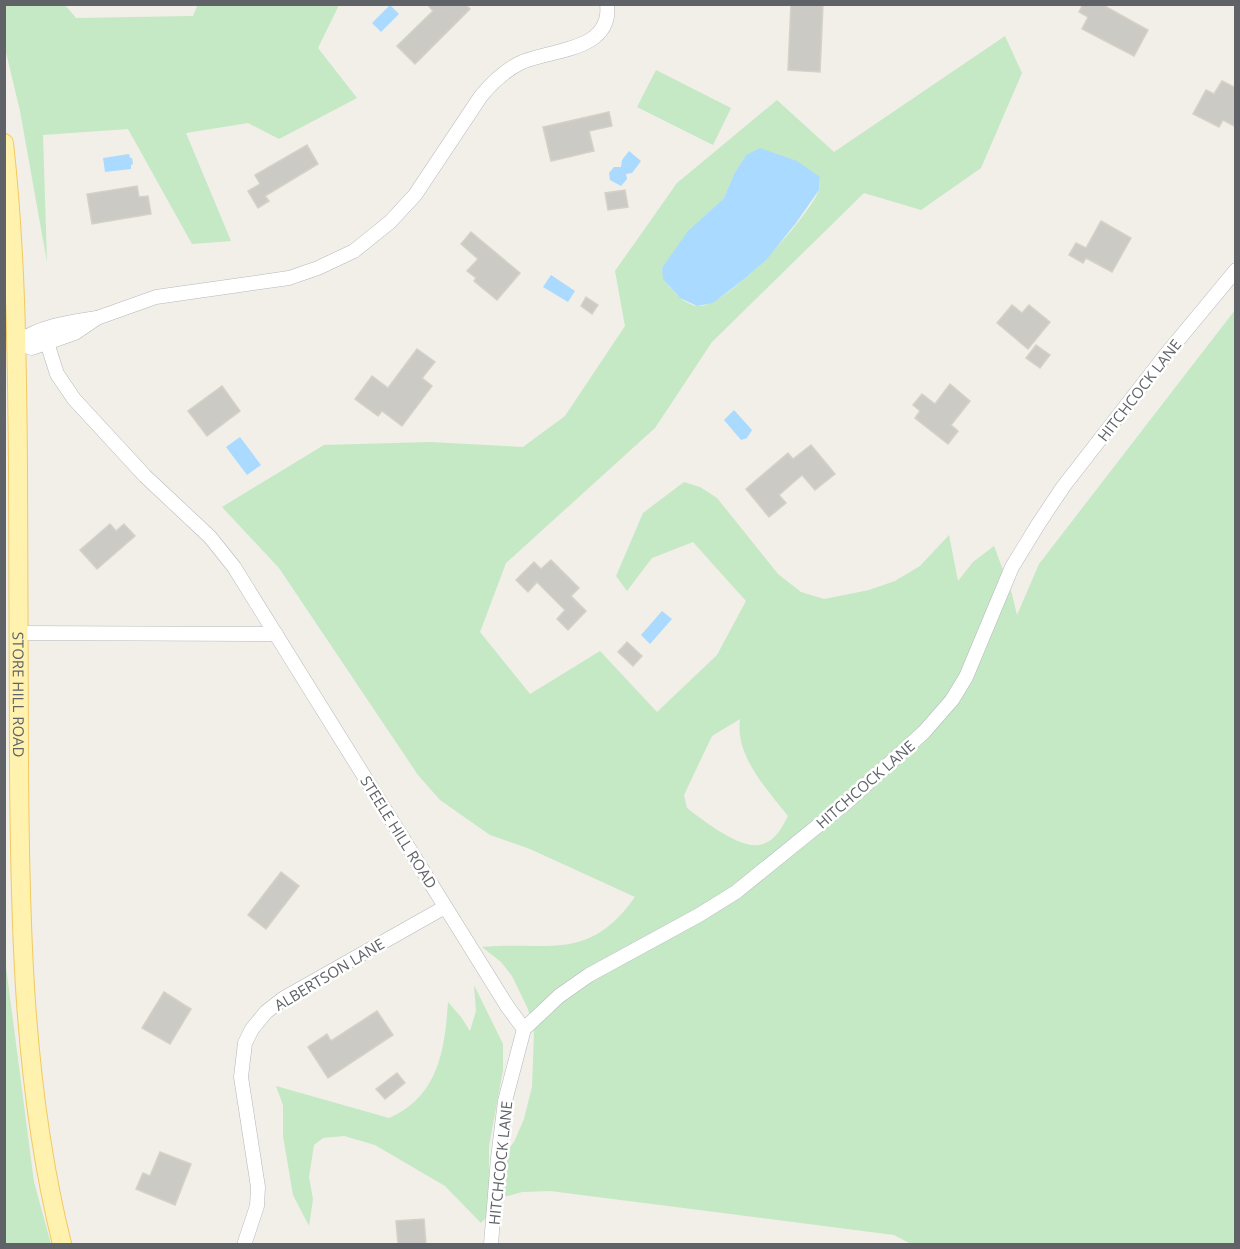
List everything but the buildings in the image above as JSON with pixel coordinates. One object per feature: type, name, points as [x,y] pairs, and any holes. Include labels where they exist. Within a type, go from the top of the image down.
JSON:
[{"type":"main road","name":"STORE HILL ROAD","points":[[4,143],[14,250],[17,343],[20,918],[25,1010],[37,1119],[62,1245]]},
{"type":"street","points":[[17,343],[32,348],[45,337],[75,333],[97,318],[156,297],[290,278],[354,251],[390,222],[415,195],[490,86],[518,64],[576,47],[594,39],[603,27],[608,14],[607,4]]},
{"type":"street","name":"HITCHCOCK LANE","points":[[491,1245],[505,1101],[524,1029],[559,996],[589,975],[699,915],[736,892],[846,803],[924,732],[952,700],[966,677],[1014,562],[1039,522],[1063,487],[1164,357],[1236,270]]},
{"type":"street","name":"STEELE HILL ROAD","points":[[45,337],[57,374],[74,399],[145,476],[210,537],[234,567],[445,907],[524,1029]]},
{"type":"street","points":[[19,633],[276,634]]},
{"type":"street","name":"ALBERTSON LANE","points":[[245,1242],[257,1206],[258,1187],[241,1077],[245,1043],[252,1029],[266,1012],[284,998],[445,907]]},
{"type":"green space","points":[[198,4],[339,5],[318,48],[357,98],[279,139],[248,123],[186,133],[231,241],[192,244],[128,129],[43,135],[47,262],[20,111],[5,48],[5,5],[65,5],[76,18],[193,16]]},
{"type":"green space","points":[[1005,36],[1022,73],[981,168],[921,210],[864,193],[712,342],[655,428],[506,563],[480,632],[530,694],[600,651],[657,712],[717,655],[746,601],[693,542],[652,558],[627,591],[616,576],[643,513],[684,482],[700,487],[717,498],[778,574],[801,592],[824,599],[869,590],[895,581],[920,566],[949,535],[958,581],[973,562],[994,546],[1012,594],[1017,615],[1039,564],[1235,310],[1235,1244],[911,1244],[894,1235],[550,1191],[522,1192],[504,1197],[481,1223],[445,1186],[375,1145],[344,1136],[323,1138],[314,1145],[309,1177],[313,1199],[309,1226],[293,1195],[283,1136],[283,1105],[276,1086],[389,1118],[418,1098],[436,1070],[444,1037],[448,1002],[470,1031],[476,1011],[474,985],[503,1044],[503,1070],[489,1146],[489,1175],[514,1142],[524,1119],[532,1087],[534,1033],[528,1009],[512,976],[501,962],[482,947],[566,945],[584,940],[601,932],[618,918],[635,897],[530,849],[490,835],[440,800],[418,775],[279,568],[222,507],[324,445],[430,442],[523,447],[565,416],[625,326],[615,271],[677,183],[777,100],[834,152]],"holes":[[[746,155],[820,177],[819,190],[800,220],[746,278],[710,303],[692,305],[679,297],[669,286],[662,268],[698,222],[724,198],[734,174]],[[740,719],[742,746],[747,759],[762,783],[788,816],[775,836],[763,844],[745,843],[723,834],[687,808],[684,795],[712,736]]]},
{"type":"green space","points":[[656,70],[731,108],[713,145],[637,107]]},
{"type":"green space","points":[[4,318],[6,339],[5,959],[34,1182],[51,1244],[5,1244]]},
{"type":"water","points":[[390,5],[399,14],[381,32],[372,23]]},
{"type":"water","points":[[760,148],[797,161],[820,177],[819,190],[767,259],[713,303],[697,306],[680,298],[663,279],[662,268],[688,231],[724,198],[734,174],[746,155]]},
{"type":"water","points":[[629,151],[641,161],[632,173],[626,174],[627,179],[621,186],[610,180],[609,173],[614,167],[621,167],[622,160]]},
{"type":"water","points":[[129,154],[133,164],[131,169],[105,172],[103,158]]},
{"type":"water","points":[[551,275],[575,291],[568,302],[543,287]]},
{"type":"water","points":[[734,410],[752,430],[747,438],[741,440],[724,420]]},
{"type":"water","points":[[240,437],[261,465],[247,475],[226,447]]},
{"type":"water","points":[[662,611],[672,619],[650,644],[641,635]]}]
